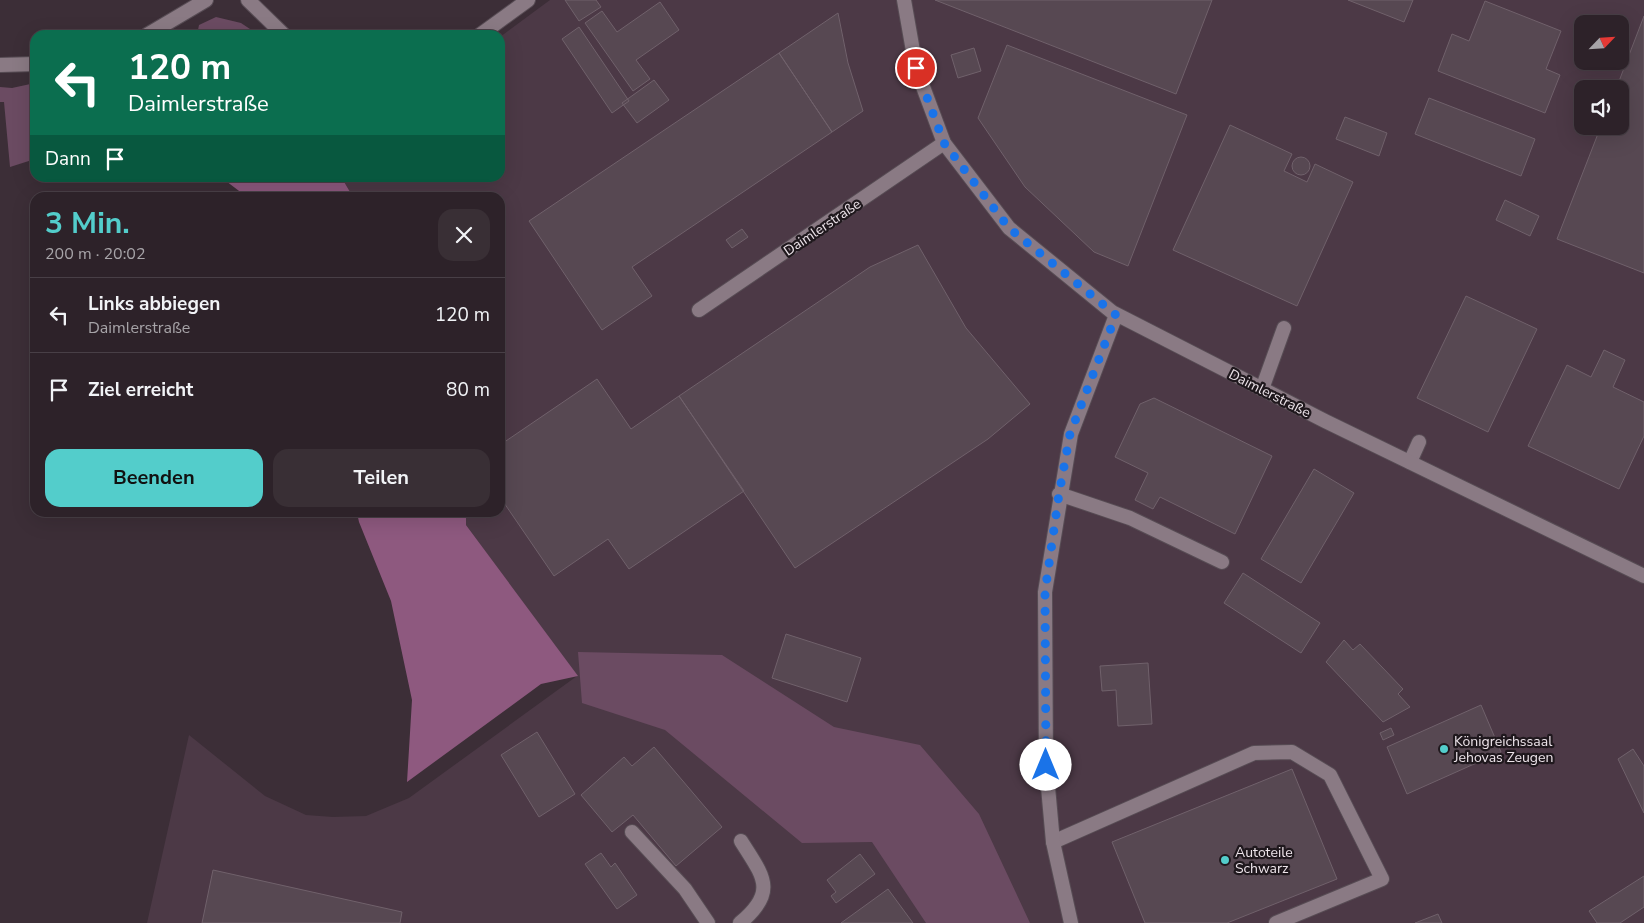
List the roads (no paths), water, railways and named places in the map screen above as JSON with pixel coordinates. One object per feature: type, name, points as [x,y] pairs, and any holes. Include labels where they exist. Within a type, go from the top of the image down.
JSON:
[{"type":"street","points":[[155,30],[206,0]]},
{"type":"street","points":[[248,0],[279,30]]},
{"type":"street","points":[[487,30],[528,0]]},
{"type":"street","name":"Daimlerstraße","points":[[904,0],[916,68],[944,143],[1009,228],[1116,315],[1262,389],[1644,576]]},
{"type":"street","points":[[0,65],[30,65]]},
{"type":"street","name":"Daimlerstraße","points":[[699,310],[944,143]]},
{"type":"street","points":[[1071,923],[1053,842],[1046,765],[1045,592],[1070,434],[1116,315]]},
{"type":"street","points":[[1262,389],[1284,328]]},
{"type":"street","points":[[1410,462],[1419,442]]},
{"type":"street","points":[[1059,494],[1130,518],[1222,562]]},
{"type":"street","points":[[1053,842],[1254,753],[1292,752],[1330,775],[1382,879],[1276,923]]},
{"type":"street","points":[[632,832],[685,889],[708,923]]},
{"type":"street","points":[[740,923],[749,916],[762,897],[763,876],[741,841]]},
{"type":"place","name":"Königreichssaal Jehovas Zeugen","points":[[1444,749]]},
{"type":"place","name":"Autoteile Schwarz","points":[[1225,860]]}]
